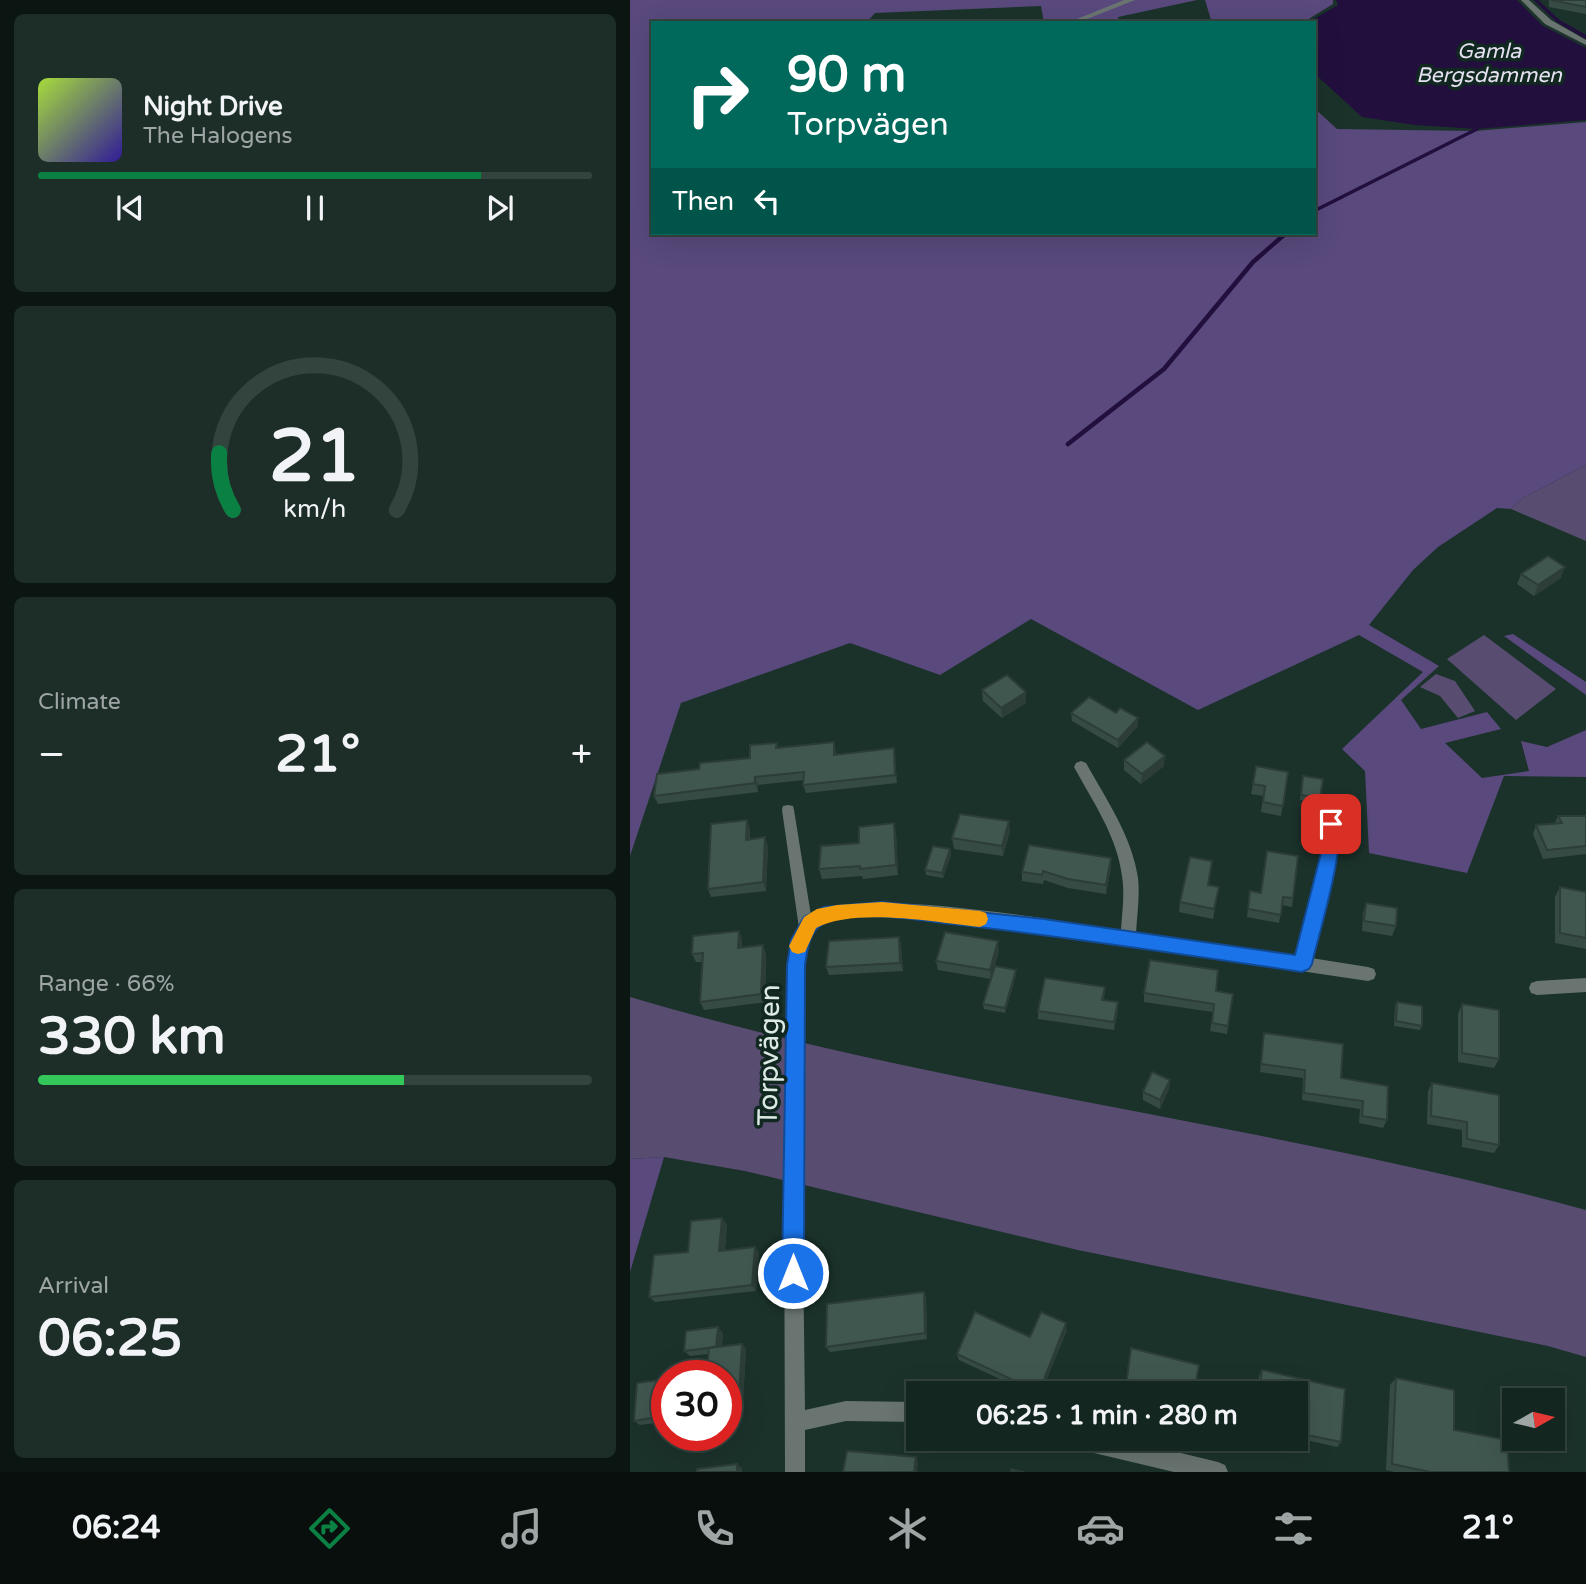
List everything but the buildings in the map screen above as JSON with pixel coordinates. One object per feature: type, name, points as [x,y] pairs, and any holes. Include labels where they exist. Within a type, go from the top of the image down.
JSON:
[{"type":"street","points":[[1075,21],[1131,0]]},
{"type":"street","points":[[1525,0],[1548,22],[1586,43]]},
{"type":"street","points":[[1081,767],[1115,827],[1125,853],[1130,889],[1128,938]]},
{"type":"street","points":[[1302,964],[1331,849],[1331,824]]},
{"type":"street","points":[[806,928],[824,915],[882,909],[1128,938],[1368,974]]},
{"type":"street","name":"Torpvägen","points":[[795,1472],[793,1163],[796,978],[797,951],[806,928]]},
{"type":"street","points":[[1537,988],[1586,985]]},
{"type":"street","points":[[795,1422],[846,1411],[906,1412]]},
{"type":"street","points":[[1128,1451],[1218,1472]]},
{"type":"lane","points":[[788,810],[806,928]]},
{"type":"shaded area","points":[[630,0],[1197,0],[1118,17],[1119,21],[1044,21],[1041,6],[875,13],[868,21],[651,21],[651,235],[1316,235],[1316,110],[1337,129],[1475,131],[1586,122],[1586,465],[1523,498],[1511,509],[1497,508],[1438,547],[1413,570],[1369,625],[1439,666],[1401,700],[1421,729],[1487,712],[1501,729],[1445,743],[1482,778],[1529,771],[1521,741],[1547,747],[1586,730],[1586,777],[1504,776],[1467,873],[1369,853],[1365,771],[1342,749],[1423,672],[1359,635],[1198,710],[1031,619],[940,675],[850,643],[681,703],[630,856]]},
{"type":"shaded area","points":[[1205,0],[1333,0],[1333,4],[1305,21],[1211,21]]},
{"type":"shaded area","points":[[1586,465],[1586,541],[1511,509],[1523,498]]},
{"type":"shaded area","points":[[1513,634],[1586,682],[1586,695],[1504,636]]},
{"type":"shaded area","points":[[1484,635],[1556,689],[1516,720],[1447,659]]},
{"type":"shaded area","points":[[1436,674],[1455,681],[1475,711],[1458,718],[1440,696],[1420,687]]},
{"type":"shaded area","points":[[630,997],[867,1057],[1348,1154],[1586,1210],[1586,1357],[1548,1346],[1078,1250],[745,1171],[664,1157],[630,1159]]},
{"type":"shaded area","points":[[664,1157],[630,1272],[630,1159]]},
{"type":"water","name":"Gamla Bergsdammen","points":[[1336,0],[1517,0],[1543,26],[1586,48],[1586,120],[1477,129],[1415,125],[1362,117],[1316,75],[1316,21],[1310,21],[1338,5]]},
{"type":"waterway","points":[[1536,0],[1558,21],[1586,37]]},
{"type":"waterway","points":[[1316,210],[1477,129]]},
{"type":"waterway","points":[[1068,444],[1164,369],[1253,262],[1284,235]]},
{"type":"slow traffic","points":[[798,946],[803,931],[810,922],[837,912],[882,909],[980,919]]},
{"type":"route","points":[[793,1273],[796,965],[800,940],[810,922],[837,912],[882,909],[1044,926],[1302,964],[1331,849],[1331,824]]}]
